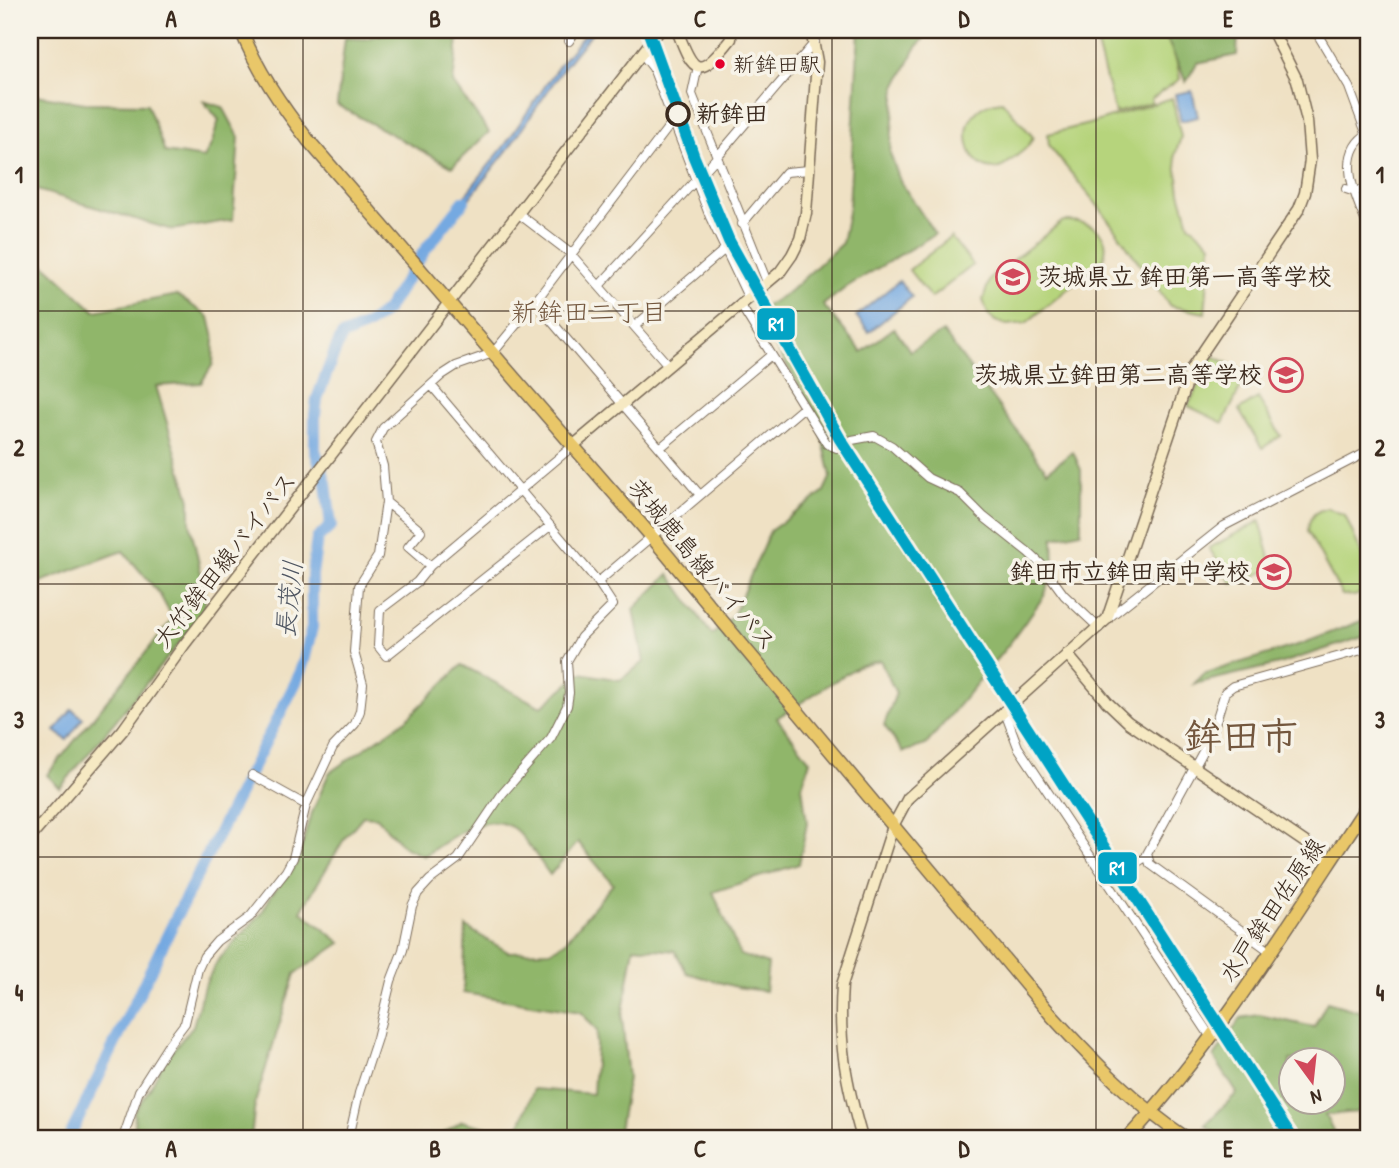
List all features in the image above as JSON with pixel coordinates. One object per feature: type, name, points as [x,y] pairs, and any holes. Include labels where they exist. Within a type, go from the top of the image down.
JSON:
[{"type":"main road","name":"茨城鹿島線バイパス","points":[[241,30],[256,65],[284,109],[574,445],[1076,1042],[1101,1068],[1186,1138]]},
{"type":"main road","name":"水戸鉾田佐原線","points":[[1128,1138],[1152,1112],[1212,1034],[1369,803]]},
{"type":"street","points":[[569,41],[576,30]]},
{"type":"street","name":"大竹鉾田線バイパス","points":[[30,838],[123,730],[184,645],[660,30]]},
{"type":"street","points":[[677,30],[690,62],[698,66],[714,61],[734,31]]},
{"type":"street","points":[[550,526],[386,656],[378,646],[380,610],[417,582],[430,566],[787,264],[800,239],[806,213],[817,62],[811,30]]},
{"type":"street","points":[[1107,619],[1192,368],[1295,217],[1315,163],[1302,94],[1272,30]]},
{"type":"street","points":[[1315,30],[1349,87],[1368,136],[1354,146],[1350,163],[1351,190],[1365,207],[1369,229]]},
{"type":"street","points":[[599,286],[716,158],[815,42]]},
{"type":"street","points":[[642,54],[653,68],[744,301],[771,355],[831,448],[874,436],[892,446],[928,478],[960,493],[984,517],[1042,565],[1064,595],[1099,628]]},
{"type":"street","points":[[698,66],[692,94],[767,282]]},
{"type":"street","points":[[123,1138],[139,1091],[185,1023],[198,969],[204,956],[217,941],[250,917],[286,871],[293,858],[306,805],[333,747],[355,724],[360,711],[363,684],[354,652],[359,586],[378,556],[386,502],[383,466],[376,442],[383,428],[442,374],[493,353],[673,121]]},
{"type":"street","points":[[742,224],[786,172],[809,170]]},
{"type":"street","points":[[1351,190],[1369,187]]},
{"type":"street","points":[[519,214],[570,253],[668,365]]},
{"type":"street","points":[[635,326],[725,249]]},
{"type":"street","points":[[535,302],[700,495]]},
{"type":"street","points":[[660,448],[771,355]]},
{"type":"street","points":[[349,1138],[391,981],[403,950],[412,906],[430,880],[458,859],[502,794],[551,738],[567,706],[567,661],[581,637],[613,605],[598,582],[432,385]]},
{"type":"street","points":[[598,582],[803,408]]},
{"type":"street","points":[[862,1138],[842,1055],[842,985],[893,826],[908,798],[1107,619],[1224,526],[1369,451]]},
{"type":"street","points":[[386,502],[421,531],[408,547],[430,566]]},
{"type":"street","points":[[1109,879],[1146,857],[1211,737],[1219,704],[1225,692],[1233,686],[1369,648]]},
{"type":"street","points":[[1067,654],[1116,712],[1331,860]]},
{"type":"street","points":[[1004,710],[1018,747],[1212,1034]]},
{"type":"street","points":[[252,775],[306,805]]},
{"type":"street","points":[[1146,857],[1150,864],[1270,952]]},
{"type":"green space","points":[[399,30],[459,30],[453,83],[489,132],[452,167],[337,105],[345,38],[365,39]]},
{"type":"green space","points":[[859,30],[930,30],[915,50],[896,87],[890,153],[900,181],[935,234],[848,286],[823,305],[862,352],[894,328],[910,351],[943,332],[1047,471],[1073,452],[1081,470],[1081,532],[1053,538],[1054,569],[1044,596],[1010,643],[926,745],[903,752],[884,725],[896,693],[880,660],[858,666],[777,718],[810,761],[802,786],[807,823],[799,864],[713,892],[740,955],[768,964],[765,991],[736,987],[687,973],[675,951],[634,947],[622,1017],[628,1078],[619,1130],[610,1138],[437,1138],[462,1121],[516,1135],[534,1089],[593,1094],[597,1031],[581,1012],[463,993],[466,927],[508,952],[550,951],[565,942],[613,884],[578,842],[550,875],[522,837],[513,828],[502,823],[490,822],[466,829],[424,856],[405,848],[376,817],[363,816],[346,836],[301,911],[341,943],[295,974],[255,1103],[251,1138],[128,1138],[135,1127],[134,1112],[164,1061],[193,1026],[204,986],[218,960],[261,914],[272,894],[297,863],[309,820],[329,773],[406,720],[462,665],[541,707],[581,673],[620,680],[644,662],[634,609],[669,574],[712,635],[733,616],[770,531],[823,493],[831,476],[817,415],[755,313],[790,291],[842,243],[849,207]]},
{"type":"green space","points":[[1093,30],[1170,30],[1180,79],[1151,99],[1152,103],[1115,113]]},
{"type":"green space","points":[[1163,30],[1238,30],[1237,55],[1197,63],[1186,82]]},
{"type":"green space","points":[[30,94],[85,103],[147,104],[165,152],[204,158],[219,120],[203,101],[223,107],[239,137],[233,220],[172,230],[30,188]]},
{"type":"green space","points":[[1172,98],[1181,137],[1175,155],[1180,192],[1189,224],[1211,244],[1205,313],[1170,306],[1099,207],[1049,146],[1048,134]]},
{"type":"green space","points":[[1002,101],[1033,137],[1026,148],[1005,165],[990,168],[979,163],[972,154],[968,128],[973,116],[984,106]]},
{"type":"green space","points":[[1063,221],[1090,225],[1096,229],[1105,242],[1103,260],[1026,323],[1007,325],[995,321],[988,314],[983,300],[990,278]]},
{"type":"green space","points":[[951,237],[973,265],[931,298],[909,270]]},
{"type":"green space","points":[[30,251],[95,311],[177,295],[209,317],[214,338],[213,364],[201,383],[156,386],[190,500],[190,523],[205,591],[205,612],[60,788],[47,775],[173,619],[159,593],[123,551],[30,586]]},
{"type":"green space","points":[[1213,356],[1248,373],[1223,423],[1188,406]]},
{"type":"green space","points":[[1258,398],[1281,436],[1262,448],[1239,410]]},
{"type":"green space","points":[[1327,508],[1345,515],[1369,571],[1369,590],[1354,596],[1342,595],[1308,532],[1313,516]]},
{"type":"green space","points":[[1260,521],[1273,569],[1232,584],[1209,548]]},
{"type":"green space","points":[[1369,618],[1369,635],[1279,664],[1194,684],[1203,674],[1304,643]]},
{"type":"green space","points":[[1327,1002],[1369,1014],[1369,1111],[1346,1113],[1346,1046],[1276,1046],[1276,1116],[1326,1116],[1337,1138],[1223,1138],[1205,1125],[1237,1093],[1214,1057],[1241,1018],[1259,1015],[1314,1027]]},
{"type":"water","points":[[588,30],[594,30],[564,67],[509,148],[456,215],[452,212],[505,145],[560,64]]},
{"type":"water","points":[[1192,91],[1198,117],[1181,121],[1175,94]]},
{"type":"water","points":[[899,281],[912,297],[869,332],[856,316]]},
{"type":"water","points":[[72,709],[83,718],[67,740],[55,731]]},
{"type":"waterway","name":"長茂川","points":[[69,1138],[185,899],[296,682],[304,661],[312,627],[312,574],[317,539],[331,526],[326,483],[315,450],[315,415],[317,399],[335,351],[342,336],[367,325],[386,311],[425,250],[464,201]]},
{"type":"transit line","name":"R1","points":[[648,30],[694,157],[729,241],[840,439],[1292,1138]]},
{"type":"place","name":"新鉾田駅","points":[[720,64]]},
{"type":"place","name":"新鉾田","points":[[678,114]]},
{"type":"place","name":"茨城県立 鉾田第一高等学校","points":[[1013,277]]},
{"type":"place","name":"茨城県立鉾田第二高等学校","points":[[1286,375]]},
{"type":"place","name":"鉾田市立鉾田南中学校","points":[[1274,572]]},
{"type":"district","name":"新鉾田二丁目","points":[[589,312]]},
{"type":"district","name":"鉾田市","points":[[1241,736]]}]
